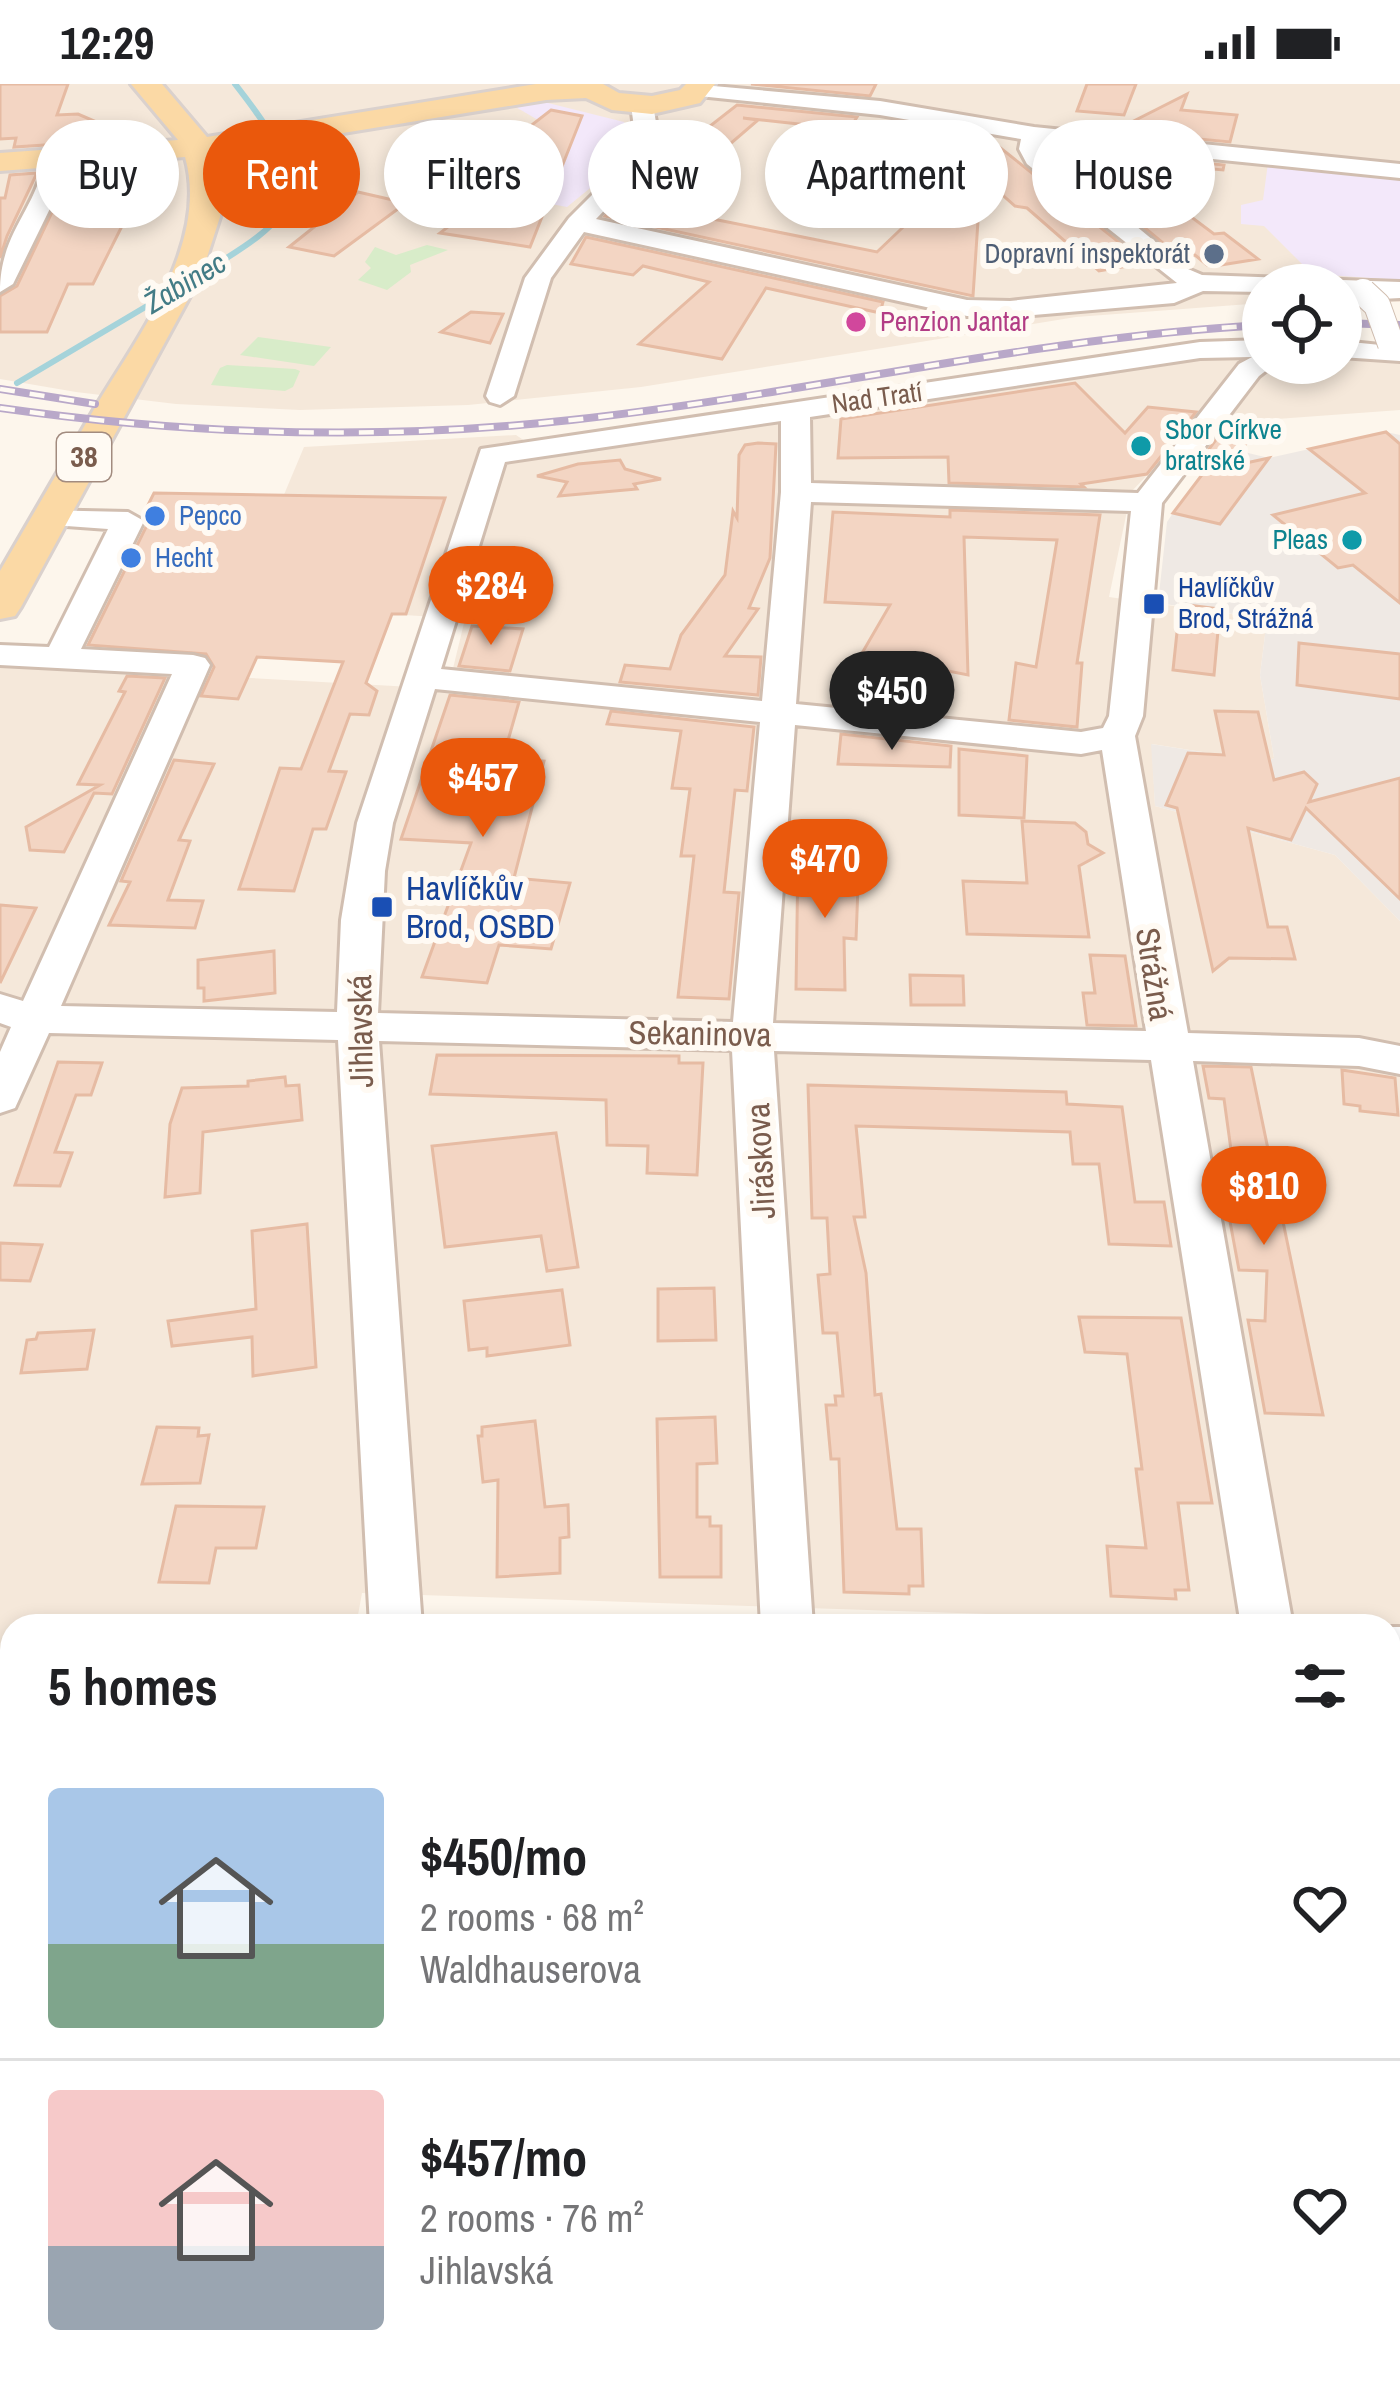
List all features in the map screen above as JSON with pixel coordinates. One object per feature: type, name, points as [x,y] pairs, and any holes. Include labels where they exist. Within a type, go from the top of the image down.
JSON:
[{"type":"main road","points":[[360,123],[591,86],[605,99],[642,105],[682,100],[700,87]]},
{"type":"main road","points":[[156,96],[203,121]]},
{"type":"main road","points":[[156,96],[199,146]]},
{"type":"main road","name":"38","points":[[199,146],[203,165]]},
{"type":"main road","points":[[179,148],[203,146]]},
{"type":"main road","points":[[0,162],[36,160]]},
{"type":"main road","name":"38","points":[[0,607],[170,309],[203,228]]},
{"type":"street","points":[[700,87],[902,111],[1032,134]]},
{"type":"street","points":[[500,396],[538,278],[578,223],[649,151],[642,105]]},
{"type":"street","points":[[1215,152],[1400,171]]},
{"type":"street","points":[[0,284],[36,211]]},
{"type":"street","points":[[578,223],[967,308],[1010,309],[1174,295],[1198,283]]},
{"type":"street","points":[[1121,228],[1179,275],[1198,283],[1242,284]]},
{"type":"street","points":[[1362,288],[1400,290]]},
{"type":"street","points":[[1362,296],[1377,305],[1392,353]]},
{"type":"street","name":"Nad Tratí","points":[[491,455],[1200,350],[1242,349]]},
{"type":"street","points":[[1362,351],[1392,353]]},
{"type":"street","points":[[1362,357],[1392,353]]},
{"type":"street","points":[[796,493],[1147,502],[1242,379]]},
{"type":"street","name":"Jiráskova","points":[[787,1614],[752,1034],[796,493],[795,410]]},
{"type":"street","name":"Jihlavská","points":[[396,1614],[393,1499],[355,1026],[370,844],[491,455]]},
{"type":"street","name":"Strážná","points":[[1147,502],[1126,716],[1118,736],[1166,1046],[1265,1614]]},
{"type":"street","points":[[50,518],[128,521],[60,658]]},
{"type":"street","points":[[0,655],[193,665],[16,1013],[0,1098]]},
{"type":"street","points":[[424,678],[1081,743],[1118,736]]},
{"type":"street","name":"Sekaninova","points":[[16,1013],[1359,1052],[1400,1060]]},
{"type":"shaded area","points":[[0,84],[1400,84],[1400,302],[1362,301],[1362,264],[1242,264],[1242,305],[1076,317],[641,387],[468,405],[300,410],[176,404],[0,379]]},
{"type":"shaded area","points":[[536,100],[616,120],[588,120],[588,190],[567,207],[564,120],[538,120],[514,106]]},
{"type":"shaded area","points":[[1268,163],[1400,176],[1400,280],[1362,277],[1362,264],[1302,264],[1264,226],[1241,224],[1241,205],[1263,200]]},
{"type":"shaded area","points":[[1362,342],[1400,345],[1400,410],[1195,425],[1131,492],[1109,597],[1267,619],[1260,675],[1274,758],[1266,762],[1152,744],[1155,806],[1335,855],[1400,921],[1400,1614],[985,1614],[362,1593],[358,1614],[0,1614],[0,664],[448,689],[465,619],[238,604],[304,447],[516,435],[525,441],[552,442],[1242,345],[1242,384],[1362,384]]},
{"type":"shaded area","points":[[1386,432],[1400,435],[1400,921],[1335,855],[1155,806],[1151,744],[1266,762],[1274,758],[1260,675],[1267,619],[1158,603],[1167,522],[1173,513],[1223,447],[1269,458]]},
{"type":"green space","points":[[427,245],[448,250],[410,265],[411,272],[387,290],[358,280],[371,268],[365,262],[375,247],[396,255]]},
{"type":"green space","points":[[258,337],[331,347],[314,366],[240,355]]},
{"type":"green space","points":[[227,365],[300,371],[293,387],[285,391],[211,385]]},
{"type":"building","points":[[0,84],[68,84],[57,115],[78,114],[92,120],[36,120],[36,146],[14,147],[16,138],[0,139]]},
{"type":"building","points":[[751,84],[876,84],[870,96]]},
{"type":"building","points":[[1087,84],[1136,84],[1124,115],[1077,111]]},
{"type":"building","points":[[1187,94],[1181,110],[1237,115],[1230,142],[1215,141],[1215,120],[1136,120]]},
{"type":"building","points":[[737,105],[857,117],[743,118],[758,120],[741,135],[741,120],[718,120]]},
{"type":"building","points":[[551,110],[582,116],[564,161],[564,120],[538,120]]},
{"type":"building","points":[[1008,154],[1032,173],[1032,212],[1008,200]]},
{"type":"building","points":[[36,173],[0,258],[0,198],[5,198],[10,175]]},
{"type":"building","points":[[360,192],[384,198],[384,219],[334,256],[289,247],[313,228],[360,228]]},
{"type":"building","points":[[741,225],[877,252],[902,228],[978,228],[973,296],[660,228]]},
{"type":"building","points":[[44,228],[121,228],[93,284],[68,284],[47,332],[0,332],[0,296],[17,286]]},
{"type":"building","points":[[446,228],[538,228],[530,247],[440,233]]},
{"type":"building","points":[[1050,228],[1101,228],[1145,263],[1099,271]]},
{"type":"building","points":[[1145,228],[1206,228],[1214,234],[1224,233],[1258,259],[1207,265],[1195,255],[1181,258]]},
{"type":"building","points":[[586,237],[883,302],[880,313],[766,288],[722,359],[639,344],[709,282],[643,266],[633,275],[571,264]]},
{"type":"building","points":[[471,312],[503,314],[490,343],[441,332]]},
{"type":"building","points":[[1075,383],[1125,433],[1148,407],[1196,412],[1147,474],[1081,484],[1084,487],[949,483],[948,457],[838,458],[841,419]]},
{"type":"building","points":[[1226,426],[1254,433],[1232,462],[1195,468]]},
{"type":"building","name":"Pleas","points":[[1386,432],[1400,444],[1400,603],[1353,565],[1338,568],[1273,515],[1365,493],[1309,449]]},
{"type":"building","points":[[776,444],[770,558],[749,608],[758,609],[725,656],[761,657],[758,695],[620,682],[625,665],[670,669],[681,635],[725,575],[733,511],[737,518],[739,455],[745,445]]},
{"type":"building","points":[[1269,458],[1220,524],[1173,513],[1204,472]]},
{"type":"building","points":[[620,460],[625,469],[661,479],[634,484],[637,489],[559,496],[567,482],[537,476],[578,464]]},
{"type":"building","points":[[154,493],[445,498],[406,614],[392,614],[366,683],[377,691],[369,715],[350,714],[329,771],[346,772],[326,829],[313,829],[294,891],[239,889],[280,768],[301,769],[343,662],[257,657],[238,699],[201,696],[214,667],[206,654],[88,645],[148,523],[143,515]]},
{"type":"building","points":[[950,510],[1100,515],[1077,663],[1082,663],[1077,727],[1009,720],[1016,663],[1036,667],[1057,540],[964,537],[968,675],[898,661],[891,709],[847,704],[854,667],[890,605],[825,602],[833,512],[950,517]]},
{"type":"building","points":[[1180,604],[1220,609],[1214,675],[1173,670]]},
{"type":"building","points":[[472,626],[523,629],[510,671],[459,666]]},
{"type":"building","points":[[1299,643],[1400,654],[1400,699],[1297,685]]},
{"type":"building","points":[[127,676],[165,678],[112,794],[94,793],[64,852],[30,850],[26,827],[100,785],[78,784],[125,692],[119,691]]},
{"type":"building","points":[[450,695],[519,702],[503,758],[544,761],[514,878],[570,883],[551,949],[499,945],[487,983],[422,977],[471,843],[401,839]]},
{"type":"building","points":[[611,711],[754,727],[747,791],[735,790],[724,892],[739,893],[729,999],[678,997],[694,856],[681,856],[690,789],[672,788],[681,731],[607,724]]},
{"type":"building","points":[[1215,711],[1258,712],[1274,780],[1304,772],[1317,784],[1309,802],[1400,778],[1400,899],[1306,808],[1291,840],[1248,828],[1268,927],[1287,927],[1295,959],[1229,958],[1213,971],[1177,808],[1166,805],[1188,753],[1224,755]]},
{"type":"building","points":[[841,734],[951,746],[950,767],[838,764]]},
{"type":"building","points":[[959,749],[1027,756],[1024,818],[959,815]]},
{"type":"building","points":[[174,760],[214,764],[179,840],[190,841],[168,900],[203,901],[195,928],[109,925],[130,882],[121,881]]},
{"type":"building","points":[[1022,821],[1075,823],[1086,832],[1088,844],[1103,853],[1079,866],[1089,937],[967,934],[963,881],[1027,883]]},
{"type":"building","points":[[798,857],[859,860],[856,939],[844,938],[845,990],[796,989]]},
{"type":"building","points":[[0,905],[36,908],[0,983]]},
{"type":"building","points":[[274,951],[275,993],[204,1001],[204,988],[198,988],[198,960]]},
{"type":"building","points":[[1090,955],[1125,956],[1136,1026],[1087,1025],[1083,993],[1095,993]]},
{"type":"building","points":[[910,975],[963,976],[964,1005],[911,1005]]},
{"type":"building","points":[[437,1055],[679,1056],[679,1063],[703,1063],[697,1175],[647,1173],[648,1146],[607,1145],[606,1100],[430,1094]]},
{"type":"building","points":[[58,1062],[102,1063],[91,1095],[76,1095],[55,1152],[72,1153],[60,1186],[15,1185]]},
{"type":"building","points":[[1203,1066],[1251,1067],[1323,1415],[1265,1413],[1248,1320],[1265,1321],[1267,1271],[1239,1270],[1218,1157],[1232,1157],[1224,1099],[1209,1098]]},
{"type":"building","points":[[1342,1070],[1395,1078],[1398,1115],[1360,1111],[1360,1106],[1344,1104]]},
{"type":"building","points":[[285,1077],[286,1086],[299,1085],[302,1120],[203,1132],[200,1193],[165,1197],[170,1124],[182,1088],[248,1086],[248,1081]]},
{"type":"building","points":[[808,1085],[1066,1092],[1067,1104],[1122,1107],[1135,1202],[1164,1202],[1171,1246],[1109,1244],[1099,1164],[1073,1164],[1070,1132],[856,1126],[865,1217],[854,1217],[866,1273],[875,1395],[881,1394],[897,1529],[921,1529],[923,1586],[909,1586],[909,1594],[844,1592],[839,1459],[831,1459],[826,1405],[836,1405],[835,1396],[843,1396],[837,1333],[823,1333],[818,1275],[830,1274],[827,1218],[812,1218]]},
{"type":"building","points":[[556,1133],[578,1267],[547,1271],[541,1236],[445,1247],[432,1146]]},
{"type":"building","points":[[307,1224],[316,1367],[253,1376],[252,1337],[172,1346],[168,1321],[256,1309],[252,1231]]},
{"type":"building","points":[[0,1243],[42,1245],[30,1281],[0,1280]]},
{"type":"building","points":[[714,1288],[716,1340],[658,1341],[658,1289]]},
{"type":"building","points":[[562,1290],[570,1345],[487,1356],[487,1348],[469,1350],[464,1301]]},
{"type":"building","points":[[1079,1317],[1181,1318],[1212,1503],[1178,1503],[1189,1590],[1175,1590],[1176,1599],[1111,1596],[1107,1546],[1146,1548],[1136,1469],[1142,1469],[1127,1354],[1085,1352]]},
{"type":"building","points":[[94,1330],[87,1369],[21,1373],[27,1340],[36,1339],[38,1333]]},
{"type":"building","points":[[715,1417],[717,1463],[697,1464],[697,1517],[710,1517],[710,1526],[721,1526],[721,1577],[660,1577],[657,1419]]},
{"type":"building","points":[[535,1421],[545,1507],[568,1505],[569,1537],[560,1538],[560,1573],[497,1577],[498,1480],[483,1482],[478,1436],[482,1436],[482,1427]]},
{"type":"building","points":[[157,1427],[199,1428],[198,1436],[209,1435],[200,1483],[142,1484]]},
{"type":"building","points":[[176,1506],[264,1507],[256,1548],[216,1548],[209,1583],[159,1582]]},
{"type":"waterway","name":"Žabinec","points":[[190,280],[258,236],[289,198],[289,176],[281,151],[235,84]]},
{"type":"waterway","name":"Žabinec","points":[[17,383],[169,293]]},
{"type":"railway","points":[[1362,324],[1400,325]]},
{"type":"railway","points":[[0,408],[143,424],[285,432],[499,427],[658,409],[1089,342],[1242,327]]},
{"type":"railway","points":[[0,389],[95,404]]},
{"type":"place","name":"Dopravní inspektorát","points":[[1214,254]]},
{"type":"place","name":"Penzion Jantar","points":[[856,322]]},
{"type":"place","name":"Sbor Církve bratrské","points":[[1141,446]]},
{"type":"place","name":"Pepco","points":[[155,516]]},
{"type":"place","name":"Pleas","points":[[1352,540]]},
{"type":"place","name":"Hecht","points":[[131,558]]},
{"type":"place","name":"Havlíčkův Brod, Strážná","points":[[1154,604]]},
{"type":"place","name":"Havlíčkův Brod, OSBD","points":[[382,907]]}]
